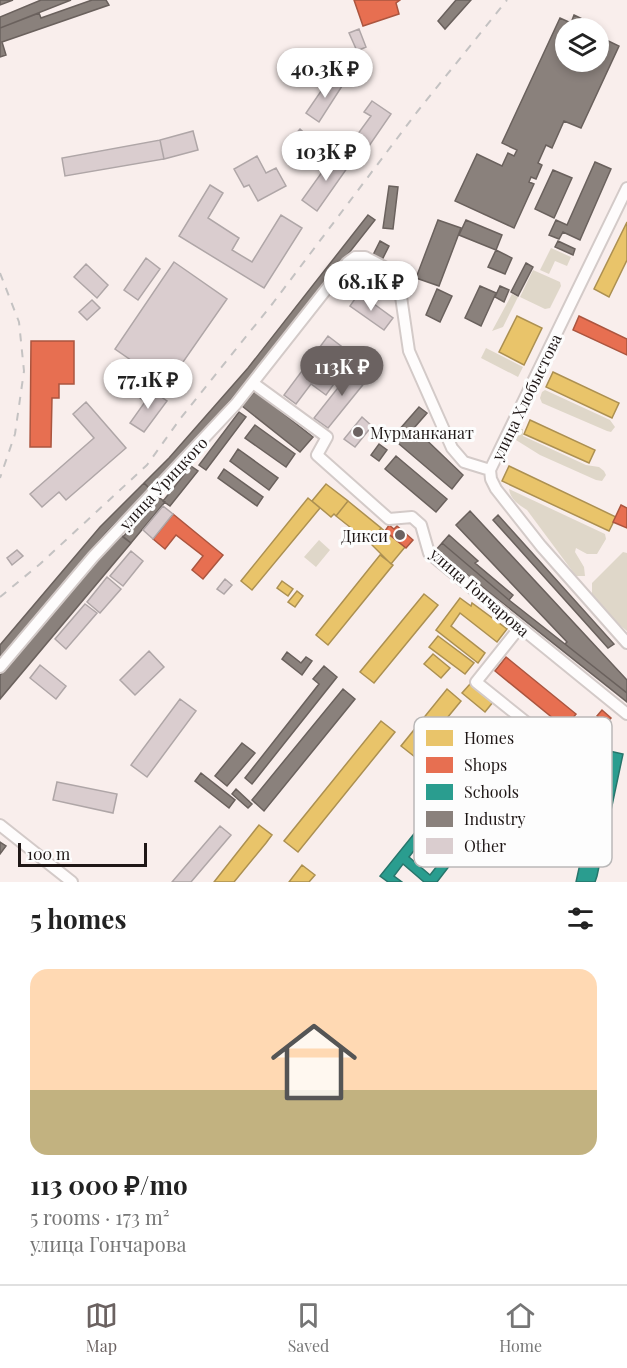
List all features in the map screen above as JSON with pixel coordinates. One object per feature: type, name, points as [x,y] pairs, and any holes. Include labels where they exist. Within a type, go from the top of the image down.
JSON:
[{"type":"street","name":"улица Хлобыстова","points":[[627,188],[490,470],[496,489],[541,546],[627,643]]},
{"type":"street","name":"улица Урицкого","points":[[0,667],[93,557],[236,404],[347,263],[355,257],[365,257],[386,268],[399,283],[409,351],[455,453],[464,462],[490,470]]},
{"type":"street","name":"улица Гончарова","points":[[253,382],[327,437],[317,455],[389,519],[412,517],[421,525],[429,553],[627,714]]},
{"type":"street","points":[[520,627],[476,682],[520,717]]},
{"type":"street","points":[[0,825],[72,882]]},
{"type":"shaded area","points":[[551,248],[571,257],[567,266],[555,261],[549,274],[540,270]]},
{"type":"shaded area","points":[[533,270],[560,282],[561,286],[550,308],[545,309],[520,297]]},
{"type":"shaded area","points":[[512,294],[518,297],[503,327],[492,331]]},
{"type":"shaded area","points":[[486,348],[523,367],[518,377],[481,358]]},
{"type":"shaded area","points":[[545,390],[610,420],[615,427],[611,432],[607,431],[542,403],[540,398]]},
{"type":"shaded area","points":[[523,429],[523,436],[586,465],[599,467],[606,475],[602,481],[596,480],[540,455],[516,440]]},
{"type":"shaded area","points":[[509,489],[605,534],[606,539],[597,554],[587,554],[576,548],[575,552],[584,567],[585,576],[576,576],[527,510],[513,499]]},
{"type":"shaded area","points":[[319,540],[330,550],[316,567],[304,557]]},
{"type":"shaded area","points":[[623,552],[627,553],[627,631],[605,613],[592,595],[592,583]]},
{"type":"building: Homes","points":[[627,222],[627,260],[609,297],[594,289]]},
{"type":"building: Homes","points":[[517,316],[542,328],[524,365],[499,352]]},
{"type":"building: Homes","points":[[553,372],[619,403],[612,418],[546,387]]},
{"type":"building: Homes","points":[[530,420],[595,450],[589,463],[524,434]]},
{"type":"building: Homes","points":[[509,466],[616,517],[609,531],[502,481]]},
{"type":"building: Homes","points":[[326,484],[348,501],[336,516],[334,514],[331,517],[312,501]]},
{"type":"building: Homes","points":[[308,498],[320,508],[252,590],[241,581]]},
{"type":"building: Homes","points":[[348,501],[381,528],[370,543],[336,516]]},
{"type":"building: Homes","points":[[381,528],[405,547],[391,564],[370,543]]},
{"type":"building: Homes","points":[[380,555],[393,565],[328,645],[316,635]]},
{"type":"building: Homes","points":[[282,581],[293,589],[288,596],[277,588]]},
{"type":"building: Homes","points":[[297,591],[303,596],[295,607],[288,602]]},
{"type":"building: Homes","points":[[424,594],[438,605],[374,683],[360,672]]},
{"type":"building: Homes","points":[[460,598],[471,606],[472,603],[507,629],[497,642],[460,613],[451,626],[485,653],[478,663],[436,630]]},
{"type":"building: Homes","points":[[438,636],[474,663],[465,674],[429,647]]},
{"type":"building: Homes","points":[[433,654],[450,668],[441,678],[424,664]]},
{"type":"building: Homes","points":[[470,684],[493,702],[485,712],[462,693]]},
{"type":"building: Homes","points":[[447,689],[461,701],[448,717],[424,717]]},
{"type":"building: Homes","points":[[381,721],[395,732],[298,852],[284,841]]},
{"type":"building: Homes","points":[[414,730],[414,756],[401,746]]},
{"type":"building: Homes","points":[[259,825],[272,835],[266,843],[234,882],[214,882]]},
{"type":"building: Homes","points":[[302,865],[315,875],[309,882],[289,882]]},
{"type":"building: Shops","points":[[354,0],[400,0],[396,3],[399,14],[363,26]]},
{"type":"building: Shops","points":[[579,316],[627,339],[627,355],[573,330]]},
{"type":"building: Shops","points":[[31,341],[74,341],[74,384],[59,384],[59,398],[52,398],[51,447],[30,447]]},
{"type":"building: Shops","points":[[621,505],[627,508],[627,528],[613,522]]},
{"type":"building: Shops","points":[[173,514],[223,555],[203,579],[192,570],[203,556],[176,535],[165,549],[153,539]]},
{"type":"building: Shops","points":[[389,525],[394,529],[397,526],[413,540],[406,548],[385,531]]},
{"type":"building: Shops","points":[[506,657],[576,714],[574,717],[551,717],[495,671]]},
{"type":"building: Shops","points":[[602,710],[610,717],[598,717]]},
{"type":"building: Schools","points":[[612,752],[623,754],[612,806]]},
{"type":"building: Schools","points":[[414,834],[414,850],[409,857],[414,861],[414,867],[421,867],[430,875],[436,867],[449,867],[437,882],[424,882],[403,864],[394,876],[402,882],[388,882],[380,876]]},
{"type":"building: Schools","points":[[579,867],[599,867],[595,882],[576,882]]},
{"type":"building: Industry","points":[[0,0],[13,0],[0,5]]},
{"type":"building: Industry","points":[[41,0],[71,0],[0,28],[0,17]]},
{"type":"building: Industry","points":[[92,0],[106,0],[109,5],[2,42],[6,55],[0,57],[0,28],[39,13],[41,18]]},
{"type":"building: Industry","points":[[456,0],[471,0],[445,29],[438,21]]},
{"type":"building: Industry","points":[[555,29],[555,72],[607,72],[581,128],[564,121],[552,148],[546,145],[538,163],[542,165],[536,179],[531,177],[529,182],[534,184],[514,228],[455,201],[477,154],[502,166],[508,153],[514,156],[517,150],[502,143]]},
{"type":"building: Industry","points":[[609,41],[619,46],[609,68]]},
{"type":"building: Industry","points":[[595,162],[611,169],[580,240],[563,232],[559,239],[549,235],[556,220],[567,225]]},
{"type":"building: Industry","points":[[553,170],[572,178],[554,218],[535,209]]},
{"type":"building: Industry","points":[[389,186],[398,187],[393,229],[383,228]]},
{"type":"building: Industry","points":[[368,215],[375,220],[254,373],[176,464],[150,489],[144,483],[248,368]]},
{"type":"building: Industry","points":[[438,220],[461,228],[439,286],[416,278]]},
{"type":"building: Industry","points":[[466,220],[502,235],[496,250],[459,235]]},
{"type":"building: Industry","points":[[380,241],[389,246],[381,262],[372,257]]},
{"type":"building: Industry","points":[[558,241],[575,249],[573,255],[555,247]]},
{"type":"building: Industry","points":[[496,250],[512,258],[505,274],[488,267]]},
{"type":"building: Industry","points":[[526,263],[533,267],[518,296],[511,292]]},
{"type":"building: Industry","points":[[480,286],[496,293],[481,326],[465,318]]},
{"type":"building: Industry","points":[[500,286],[509,290],[504,302],[495,297]]},
{"type":"building: Industry","points":[[437,289],[452,296],[440,322],[426,315]]},
{"type":"building: Industry","points":[[255,391],[313,437],[300,452],[242,406]]},
{"type":"building: Industry","points":[[419,407],[427,413],[414,428],[463,475],[452,489],[392,438]]},
{"type":"building: Industry","points":[[239,412],[246,417],[206,470],[199,465]]},
{"type":"building: Industry","points":[[255,425],[295,454],[286,467],[245,438]]},
{"type":"building: Industry","points":[[379,444],[387,450],[379,461],[371,455]]},
{"type":"building: Industry","points":[[238,449],[278,478],[269,490],[230,461]]},
{"type":"building: Industry","points":[[396,456],[447,499],[436,512],[385,469]]},
{"type":"building: Industry","points":[[191,466],[198,471],[170,506],[163,501]]},
{"type":"building: Industry","points":[[224,469],[263,497],[257,506],[218,478]]},
{"type":"building: Industry","points":[[144,483],[150,489],[106,533],[0,659],[0,645],[100,527]]},
{"type":"building: Industry","points":[[157,496],[165,502],[131,543],[123,537]]},
{"type":"building: Industry","points":[[470,511],[627,680],[627,693],[565,644],[567,642],[456,525]]},
{"type":"building: Industry","points":[[498,515],[614,644],[608,648],[493,520]]},
{"type":"building: Industry","points":[[119,533],[131,543],[0,699],[0,675]]},
{"type":"building: Industry","points":[[449,535],[478,561],[475,563],[513,595],[509,600],[442,543]]},
{"type":"building: Industry","points":[[442,543],[509,600],[627,693],[627,702],[436,550]]},
{"type":"building: Industry","points":[[287,652],[301,663],[306,657],[312,661],[302,675],[282,659]]},
{"type":"building: Industry","points":[[324,666],[337,677],[252,784],[245,778],[319,684],[313,679]]},
{"type":"building: Industry","points":[[343,689],[355,699],[264,811],[252,800]]},
{"type":"building: Industry","points":[[242,743],[255,753],[227,786],[215,776]]},
{"type":"building: Industry","points":[[201,773],[235,800],[229,808],[195,781]]},
{"type":"building: Industry","points":[[236,789],[252,804],[248,808],[232,794]]},
{"type":"building: Industry","points":[[0,842],[6,846],[0,854]]},
{"type":"building: Other","points":[[359,29],[366,47],[357,51],[349,33]]},
{"type":"building: Other","points":[[332,75],[344,83],[319,122],[306,113]]},
{"type":"building: Other","points":[[372,101],[391,114],[358,162],[338,148],[345,137],[352,142],[371,116],[364,112]]},
{"type":"building: Other","points":[[300,129],[315,143],[305,154],[290,140]]},
{"type":"building: Other","points":[[193,131],[198,150],[164,159],[160,140]]},
{"type":"building: Other","points":[[160,140],[164,159],[65,176],[62,158]]},
{"type":"building: Other","points":[[335,154],[350,164],[317,211],[302,200]]},
{"type":"building: Other","points":[[257,156],[266,173],[276,168],[286,186],[258,201],[249,185],[244,187],[234,169]]},
{"type":"building: Other","points":[[210,185],[223,193],[208,218],[239,238],[232,250],[252,262],[281,215],[302,228],[264,288],[179,236]]},
{"type":"building: Other","points":[[146,258],[160,269],[138,300],[124,290]]},
{"type":"building: Other","points":[[174,262],[227,299],[167,385],[115,349]]},
{"type":"building: Other","points":[[86,264],[108,285],[97,298],[74,277]]},
{"type":"building: Other","points":[[359,293],[393,318],[384,330],[350,306]]},
{"type":"building: Other","points":[[92,300],[100,308],[87,320],[79,312]]},
{"type":"building: Other","points":[[328,336],[354,356],[326,395],[311,384],[296,404],[284,395]]},
{"type":"building: Other","points":[[356,365],[370,376],[328,428],[314,418]]},
{"type":"building: Other","points":[[148,388],[167,401],[144,432],[130,423],[145,402],[140,398]]},
{"type":"building: Other","points":[[86,402],[126,448],[66,500],[59,492],[42,507],[30,494],[94,438],[73,414]]},
{"type":"building: Other","name":"Мурманканат","points":[[362,417],[372,426],[355,447],[344,439]]},
{"type":"building: Other","points":[[163,506],[173,514],[153,539],[143,530]]},
{"type":"building: Other","points":[[17,550],[23,556],[12,565],[7,558]]},
{"type":"building: Other","points":[[131,551],[143,561],[123,586],[110,576]]},
{"type":"building: Other","points":[[107,577],[121,589],[100,613],[87,602]]},
{"type":"building: Other","points":[[225,579],[232,585],[224,594],[217,589]]},
{"type":"building: Other","points":[[85,604],[97,613],[66,649],[55,639]]},
{"type":"building: Other","points":[[149,651],[164,667],[135,695],[120,680]]},
{"type":"building: Other","points":[[40,665],[66,686],[56,699],[30,678]]},
{"type":"building: Other","points":[[180,699],[196,711],[147,777],[131,765]]},
{"type":"building: Other","points":[[57,782],[117,794],[113,813],[53,800]]},
{"type":"building: Other","points":[[220,826],[231,835],[191,882],[172,882]]},
{"type":"railway","points":[[0,597],[40,564],[147,465],[417,112],[507,0]]},
{"type":"railway","points":[[0,273],[19,322],[24,371],[15,434],[0,478]]},
{"type":"place","name":"Мурманканат","points":[[358,432]]},
{"type":"place","name":"Дикси","points":[[400,535]]}]
